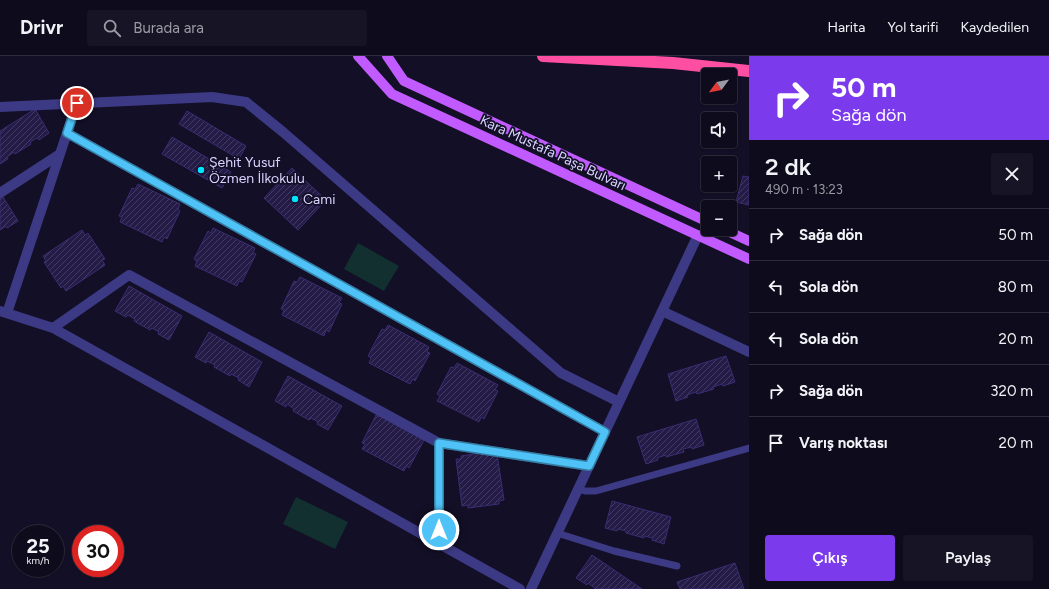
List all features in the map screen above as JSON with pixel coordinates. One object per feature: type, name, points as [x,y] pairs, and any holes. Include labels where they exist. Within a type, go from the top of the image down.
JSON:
[{"type":"highway","points":[[543,56],[673,63],[749,71]]},
{"type":"main road","name":"Kara Mustafa Paşa Bulvarı","points":[[358,56],[392,94],[749,259]]},
{"type":"main road","name":"Kara Mustafa Paşa Bulvarı","points":[[387,56],[404,81],[701,219]]},
{"type":"main road","points":[[737,235],[749,241]]},
{"type":"street","points":[[0,107],[212,97],[246,102],[561,373],[619,402]]},
{"type":"street","points":[[77,103],[4,312],[53,328],[520,589]]},
{"type":"street","points":[[67,133],[605,432]]},
{"type":"street","points":[[0,193],[60,154]]},
{"type":"street","points":[[531,589],[698,235]]},
{"type":"street","points":[[53,328],[129,275],[439,443],[589,466]]},
{"type":"street","points":[[662,311],[749,352]]},
{"type":"street","points":[[439,443],[439,544]]},
{"type":"lane","points":[[578,489],[596,492],[749,448]]},
{"type":"lane","points":[[557,532],[614,551],[677,566]]},
{"type":"green space","points":[[358,243],[399,266],[384,291],[344,269]]},
{"type":"green space","points":[[296,497],[348,522],[335,549],[283,524]]},
{"type":"building","points":[[35,109],[49,133],[39,140],[37,138],[30,142],[31,144],[15,154],[14,152],[7,157],[8,159],[0,164],[0,131]]},
{"type":"building","points":[[187,111],[246,146],[239,159],[179,124]]},
{"type":"building","points":[[172,137],[231,172],[222,188],[162,154]]},
{"type":"building","name":"Cami","points":[[292,168],[326,200],[298,230],[264,198]]},
{"type":"building","points":[[743,176],[749,177],[749,205],[737,202]]},
{"type":"building","points":[[138,184],[180,204],[178,209],[180,211],[167,239],[164,237],[162,242],[120,222],[122,217],[119,216],[132,188],[135,189]]},
{"type":"building","points":[[3,197],[18,221],[7,228],[6,226],[0,230],[0,199]]},
{"type":"building","points":[[213,228],[255,248],[253,253],[256,254],[242,282],[239,281],[237,286],[195,266],[197,261],[194,259],[208,231],[211,233]]},
{"type":"building","points":[[82,230],[85,235],[88,233],[105,259],[102,260],[105,265],[66,291],[63,286],[61,288],[44,262],[46,261],[43,256]]},
{"type":"building","points":[[300,277],[342,298],[339,303],[342,304],[329,332],[326,330],[324,336],[282,315],[284,310],[281,309],[294,281],[297,282]]},
{"type":"building","points":[[129,286],[182,316],[169,340],[158,334],[159,332],[152,328],[150,330],[134,321],[135,319],[128,315],[126,317],[115,311]]},
{"type":"building","points":[[388,325],[429,347],[427,352],[430,353],[415,381],[413,379],[410,384],[369,363],[371,358],[368,356],[382,329],[385,330]]},
{"type":"building","points":[[209,332],[262,362],[249,387],[238,380],[239,378],[231,374],[230,376],[214,367],[215,365],[207,361],[206,363],[195,357]]},
{"type":"building","points":[[726,356],[735,382],[723,386],[722,384],[713,387],[714,389],[697,394],[696,392],[687,395],[688,397],[676,401],[668,374]]},
{"type":"building","points":[[457,363],[498,385],[495,390],[498,391],[484,419],[481,417],[479,422],[437,401],[440,396],[437,394],[451,367],[454,368]]},
{"type":"building","points":[[288,376],[342,406],[328,430],[317,424],[318,422],[311,418],[309,420],[293,411],[294,409],[287,404],[286,407],[275,401]]},
{"type":"building","points":[[382,412],[424,440],[409,468],[406,466],[404,471],[362,449],[365,444],[362,443],[376,415],[379,417]]},
{"type":"building","points":[[696,419],[704,445],[692,449],[692,447],[683,449],[684,452],[666,457],[666,455],[657,458],[658,460],[646,464],[637,437]]},
{"type":"building","points":[[491,451],[497,454],[504,500],[499,501],[499,504],[468,508],[468,505],[462,506],[456,459],[461,459],[461,456]]},
{"type":"building","points":[[612,501],[671,517],[664,544],[652,540],[653,538],[644,536],[644,538],[626,533],[626,531],[618,529],[617,531],[605,528]]},
{"type":"building","points":[[592,555],[642,589],[595,589],[588,583],[587,585],[576,578]]},
{"type":"building","points":[[735,563],[744,589],[680,589],[677,582]]},
{"type":"place","name":"Şehit Yusuf Özmen İlkokulu","points":[[201,170]]},
{"type":"place","name":"Cami","points":[[295,199]]},
{"type":"route","points":[[77,103],[67,133],[605,432],[589,466],[439,443],[439,530]]}]
